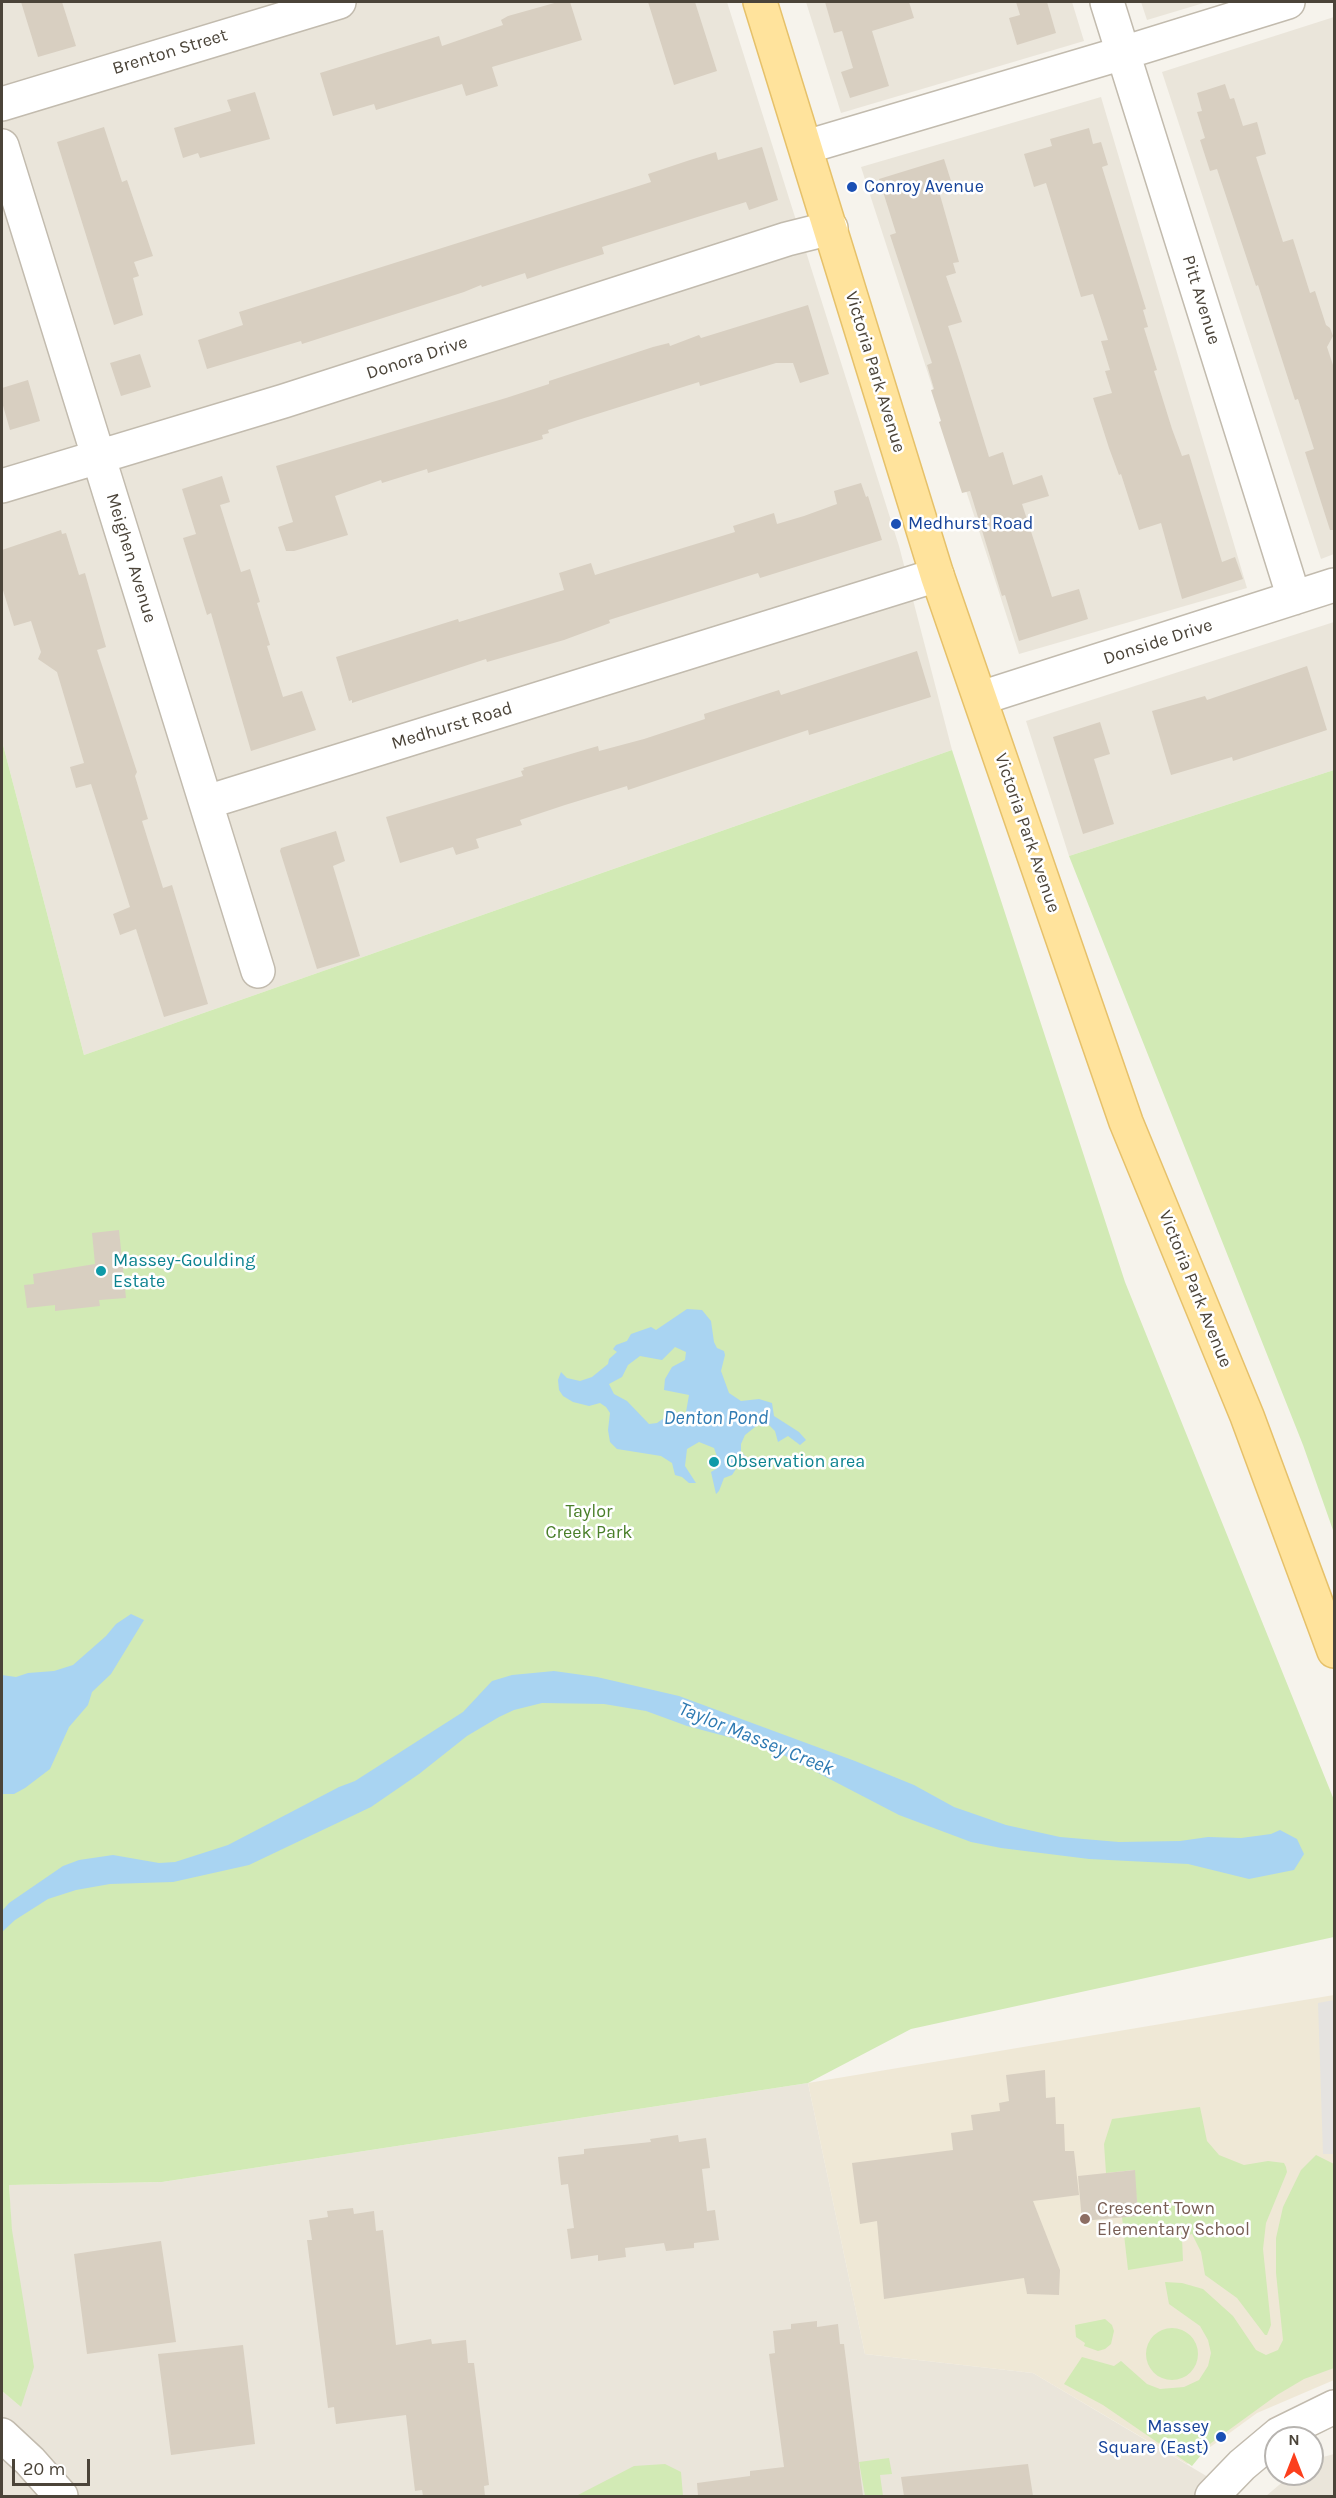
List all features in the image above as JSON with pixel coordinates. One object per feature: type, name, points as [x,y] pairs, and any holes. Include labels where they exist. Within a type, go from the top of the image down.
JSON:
[{"type":"main road","name":"Victoria Park Avenue","points":[[760,2],[937,575],[1126,1122],[1247,1416],[1335,1650]]},
{"type":"street","name":"Brenton Street","points":[[2,104],[339,2]]},
{"type":"street","name":"Pitt Avenue","points":[[1107,2],[1294,598]]},
{"type":"street","points":[[806,147],[1288,2]]},
{"type":"street","name":"Meighen Avenue","points":[[2,146],[258,971]]},
{"type":"street","name":"Donora Drive","points":[[2,486],[284,401],[787,239],[831,228]]},
{"type":"street","name":"Medhurst Road","points":[[207,802],[937,575]]},
{"type":"street","name":"Donside Drive","points":[[981,698],[1335,585]]},
{"type":"street","points":[[1212,2496],[1242,2465],[1279,2434],[1335,2407]]},
{"type":"street","points":[[2,2435],[30,2461],[61,2496]]},
{"type":"shaded area","points":[[2,2],[727,2],[899,546],[952,750],[84,1055],[2,741]]},
{"type":"shaded area","points":[[806,2],[1072,2],[1084,41],[841,113]]},
{"type":"shaded area","points":[[1141,2],[1207,2],[1147,20]]},
{"type":"shaded area","points":[[1334,17],[1334,554],[1321,559],[1162,72]]},
{"type":"shaded area","points":[[1101,97],[1247,588],[1019,654],[861,167]]},
{"type":"shaded area","points":[[1334,622],[1334,770],[1069,856],[1026,721]]},
{"type":"shaded area","name":"Crescent Town Elementary School","points":[[1334,1995],[1334,2380],[1257,2413],[1187,2464],[1033,2373],[865,2354],[808,2083]]},
{"type":"shaded area","points":[[1334,2000],[1334,2154],[1323,2154],[1318,2003]]},
{"type":"shaded area","points":[[808,2083],[865,2354],[1033,2373],[1240,2496],[2,2496],[2,2391],[21,2407],[9,2185],[162,2182]]},
{"type":"shaded area","points":[[1334,2454],[1334,2496],[1266,2496],[1278,2486],[1324,2486],[1324,2457]]},
{"type":"green space","name":"Taylor Creek Park","points":[[2,741],[84,1055],[952,750],[1125,1282],[1334,1800],[1334,1937],[911,2029],[808,2083],[162,2182],[9,2185],[12,2230],[34,2367],[21,2407],[2,2391]]},
{"type":"green space","points":[[1334,770],[1334,1533],[1303,1445],[1069,856]]},
{"type":"green space","points":[[1200,2107],[1207,2141],[1219,2155],[1244,2165],[1268,2161],[1284,2163],[1286,2167],[1287,2172],[1266,2223],[1263,2249],[1271,2325],[1267,2335],[1237,2298],[1205,2275],[1201,2252],[1192,2234],[1182,2238],[1183,2261],[1128,2270],[1122,2217],[1138,2216],[1134,2170],[1106,2173],[1104,2144],[1112,2119]]},
{"type":"green space","points":[[1316,2155],[1334,2164],[1334,2368],[1304,2379],[1277,2395],[1211,2443],[1192,2466],[1103,2405],[1064,2384],[1082,2357],[1114,2366],[1121,2361],[1147,2384],[1160,2389],[1184,2387],[1199,2380],[1208,2366],[1211,2353],[1208,2340],[1200,2326],[1169,2304],[1165,2282],[1182,2283],[1203,2289],[1233,2316],[1256,2350],[1266,2355],[1278,2350],[1283,2340],[1276,2273],[1276,2238],[1283,2207],[1301,2170]]},
{"type":"green space","points":[[1105,2319],[1112,2325],[1114,2331],[1111,2344],[1098,2351],[1084,2346],[1085,2343],[1076,2337],[1075,2325]]},
{"type":"green space","points":[[1167,2328],[1177,2328],[1191,2335],[1198,2354],[1191,2373],[1177,2380],[1167,2380],[1157,2376],[1150,2369],[1146,2359],[1146,2349],[1150,2339],[1157,2332]]},
{"type":"green space","points":[[889,2458],[892,2474],[880,2475],[883,2496],[865,2496],[859,2462]]},
{"type":"green space","points":[[665,2464],[681,2472],[683,2496],[576,2496],[634,2466]]},
{"type":"water","name":"Denton Pond","points":[[687,1309],[702,1310],[711,1321],[717,1348],[724,1351],[721,1371],[729,1393],[741,1401],[759,1399],[772,1403],[774,1416],[799,1432],[806,1440],[800,1445],[788,1436],[778,1442],[775,1431],[766,1422],[760,1423],[745,1435],[741,1444],[741,1452],[749,1459],[736,1459],[736,1469],[732,1475],[724,1478],[716,1494],[711,1472],[716,1469],[719,1462],[714,1448],[699,1442],[687,1449],[685,1466],[696,1483],[689,1483],[675,1475],[672,1463],[661,1456],[617,1449],[610,1442],[608,1430],[610,1413],[606,1407],[600,1403],[589,1406],[573,1402],[563,1396],[559,1390],[558,1380],[561,1372],[567,1378],[580,1381],[592,1377],[608,1364],[609,1359],[617,1352],[613,1349],[616,1345],[627,1341],[631,1334],[651,1327],[656,1330]],"holes":[[[675,1347],[686,1352],[685,1360],[672,1367],[665,1379],[664,1390],[689,1395],[686,1412],[678,1419],[667,1416],[657,1423],[649,1424],[627,1401],[614,1394],[609,1384],[622,1377],[628,1365],[640,1356],[662,1360]]]},
{"type":"water","points":[[131,1614],[144,1620],[111,1674],[92,1692],[88,1705],[69,1727],[50,1769],[14,1794],[2,1794],[2,1675],[16,1677],[28,1673],[54,1671],[73,1665],[116,1624]]},
{"type":"water","name":"Taylor Massey Creek","points":[[554,1671],[597,1677],[679,1696],[855,1761],[914,1785],[954,1807],[1006,1825],[1060,1837],[1119,1842],[1180,1841],[1208,1837],[1241,1838],[1271,1834],[1280,1830],[1297,1839],[1304,1854],[1294,1870],[1249,1879],[1188,1864],[1089,1859],[1001,1848],[971,1842],[899,1815],[770,1748],[687,1726],[646,1711],[604,1704],[542,1703],[514,1710],[499,1717],[467,1736],[419,1774],[371,1807],[249,1865],[173,1882],[110,1884],[76,1890],[48,1899],[15,1920],[2,1932],[2,1911],[9,1903],[63,1866],[79,1860],[113,1855],[159,1863],[175,1862],[228,1845],[339,1787],[355,1781],[463,1712],[492,1681],[512,1675]]},
{"type":"building","points":[[21,2],[62,2],[76,46],[38,57]]},
{"type":"building","points":[[558,2],[570,2],[582,40],[492,67],[498,86],[466,96],[462,84],[376,110],[374,104],[333,116],[320,73],[439,36],[442,46],[503,25],[501,20],[508,16]]},
{"type":"building","points":[[648,2],[695,2],[717,71],[674,85]]},
{"type":"building","points":[[825,2],[909,2],[914,18],[872,31],[889,86],[850,98],[841,72],[853,68],[842,31],[834,33]]},
{"type":"building","points":[[1016,2],[1047,2],[1056,33],[1017,45],[1009,18],[1020,15]]},
{"type":"building","points":[[1225,84],[1230,99],[1234,98],[1243,126],[1257,122],[1266,154],[1256,157],[1283,242],[1293,239],[1310,293],[1315,291],[1326,325],[1333,336],[1327,347],[1335,371],[1335,530],[1330,530],[1305,452],[1314,449],[1298,399],[1295,400],[1217,169],[1210,171],[1200,140],[1205,138],[1197,112],[1202,111],[1197,93]]},
{"type":"building","points":[[255,92],[270,139],[200,158],[198,153],[183,158],[174,128],[231,111],[227,100]]},
{"type":"building","points":[[104,127],[122,182],[127,180],[153,256],[134,262],[139,276],[133,278],[143,315],[114,325],[57,142]]},
{"type":"building","points":[[1089,128],[1093,144],[1101,142],[1108,165],[1102,167],[1146,309],[1143,310],[1148,327],[1144,328],[1157,370],[1154,371],[1172,429],[1182,456],[1189,454],[1222,562],[1235,557],[1243,579],[1182,599],[1161,523],[1139,530],[1121,474],[1119,475],[1109,448],[1093,398],[1112,393],[1105,371],[1110,370],[1101,341],[1108,340],[1093,294],[1081,297],[1046,183],[1034,187],[1024,154],[1052,146],[1050,139]]},
{"type":"building","points":[[762,147],[778,200],[749,210],[746,202],[602,247],[604,254],[527,279],[525,273],[482,287],[481,285],[302,344],[301,341],[207,369],[198,340],[243,325],[239,312],[651,182],[648,174],[690,160],[716,152],[718,160]]},
{"type":"building","points":[[944,159],[952,184],[938,188],[959,262],[953,263],[956,273],[946,276],[962,322],[948,326],[989,457],[1003,452],[1013,485],[1042,475],[1049,496],[1022,504],[1052,597],[1079,589],[1088,619],[1019,641],[1005,595],[1002,596],[1001,593],[970,491],[962,493],[939,422],[941,421],[931,390],[934,389],[927,365],[932,363],[890,235],[896,233],[879,179]]},
{"type":"building","points":[[808,305],[829,374],[800,383],[793,363],[776,363],[700,386],[699,382],[578,420],[548,430],[549,433],[542,435],[543,439],[428,473],[427,469],[382,483],[381,480],[335,496],[348,535],[294,551],[286,551],[278,527],[293,522],[276,466],[506,398],[549,384],[549,381],[653,347],[669,343],[670,346],[699,335],[701,338]]},
{"type":"building","points":[[140,354],[151,387],[121,396],[110,363]]},
{"type":"building","points":[[28,380],[40,421],[10,430],[2,402],[2,388]]},
{"type":"building","points":[[222,476],[230,502],[220,505],[241,572],[250,569],[260,602],[257,603],[270,645],[267,646],[283,697],[302,691],[316,730],[251,751],[211,613],[207,615],[183,538],[196,534],[182,489]]},
{"type":"building","points":[[861,483],[866,497],[868,496],[882,540],[760,578],[758,573],[609,620],[610,623],[564,640],[487,662],[486,659],[352,703],[352,700],[349,701],[336,657],[458,619],[459,622],[564,590],[559,573],[591,563],[595,575],[735,532],[733,526],[774,513],[777,524],[804,516],[837,504],[834,491]]},
{"type":"building","points":[[61,530],[62,534],[66,533],[79,575],[85,573],[106,647],[97,650],[137,772],[135,776],[148,819],[142,821],[163,888],[172,885],[208,1004],[164,1017],[136,929],[120,935],[113,914],[130,907],[91,784],[76,788],[70,767],[84,763],[57,672],[38,659],[41,652],[31,621],[14,626],[2,587],[2,550]]},
{"type":"building","points":[[917,651],[931,697],[809,735],[808,730],[628,790],[627,786],[520,820],[522,825],[476,839],[479,848],[456,855],[453,847],[400,863],[386,817],[523,776],[521,771],[524,770],[523,768],[598,746],[599,751],[644,739],[705,719],[704,714],[779,690],[781,695]]},
{"type":"building","points":[[1307,666],[1327,730],[1233,761],[1232,757],[1171,775],[1152,711],[1205,696],[1207,700]]},
{"type":"building","points":[[1100,722],[1110,754],[1094,759],[1114,824],[1083,834],[1053,737]]},
{"type":"building","points":[[336,831],[345,861],[333,866],[360,956],[317,969],[280,851],[281,848]]},
{"type":"building","name":"Massey-Goulding Estate","points":[[119,1230],[126,1298],[99,1300],[100,1306],[55,1311],[55,1305],[27,1308],[24,1285],[34,1284],[33,1274],[95,1264],[92,1233]]},
{"type":"building","points":[[1045,2070],[1046,2098],[1055,2097],[1056,2124],[1064,2124],[1065,2151],[1074,2151],[1079,2195],[1033,2201],[1060,2270],[1059,2295],[1027,2294],[1024,2278],[884,2299],[877,2221],[860,2224],[852,2163],[953,2150],[951,2133],[973,2130],[971,2115],[1000,2111],[999,2103],[1009,2101],[1006,2075]]},
{"type":"building","points":[[678,2135],[679,2142],[706,2138],[710,2168],[702,2169],[707,2211],[715,2210],[719,2240],[694,2243],[694,2248],[666,2251],[664,2243],[625,2248],[626,2257],[598,2261],[598,2255],[571,2259],[567,2229],[574,2228],[568,2184],[561,2185],[558,2157],[584,2154],[584,2149],[651,2142],[650,2139]]},
{"type":"building","points":[[1135,2170],[1138,2216],[1082,2221],[1078,2176]]},
{"type":"building","points":[[353,2208],[354,2214],[374,2211],[376,2231],[383,2230],[396,2345],[431,2339],[432,2344],[466,2340],[468,2363],[474,2363],[489,2485],[484,2486],[485,2496],[423,2496],[422,2490],[415,2491],[406,2415],[336,2424],[334,2407],[328,2408],[307,2240],[312,2240],[309,2220],[328,2217],[327,2211]]},
{"type":"building","points":[[161,2241],[176,2342],[87,2354],[74,2254]]},
{"type":"building","points":[[817,2321],[817,2327],[838,2324],[840,2344],[844,2344],[863,2496],[698,2496],[697,2483],[750,2476],[750,2471],[784,2467],[769,2354],[775,2353],[773,2331],[791,2329],[791,2324]]},
{"type":"building","points":[[243,2345],[255,2444],[171,2455],[158,2354]]},
{"type":"building","points":[[1028,2464],[1033,2496],[904,2496],[901,2477]]},
{"type":"place","name":"Conroy Avenue","points":[[852,187]]},
{"type":"place","name":"Medhurst Road","points":[[896,524]]},
{"type":"place","name":"Massey-Goulding Estate","points":[[101,1271]]},
{"type":"place","name":"Observation area","points":[[714,1462]]},
{"type":"place","name":"Crescent Town Elementary School","points":[[1085,2219]]},
{"type":"place","name":"Massey Square (East)","points":[[1221,2437]]}]
